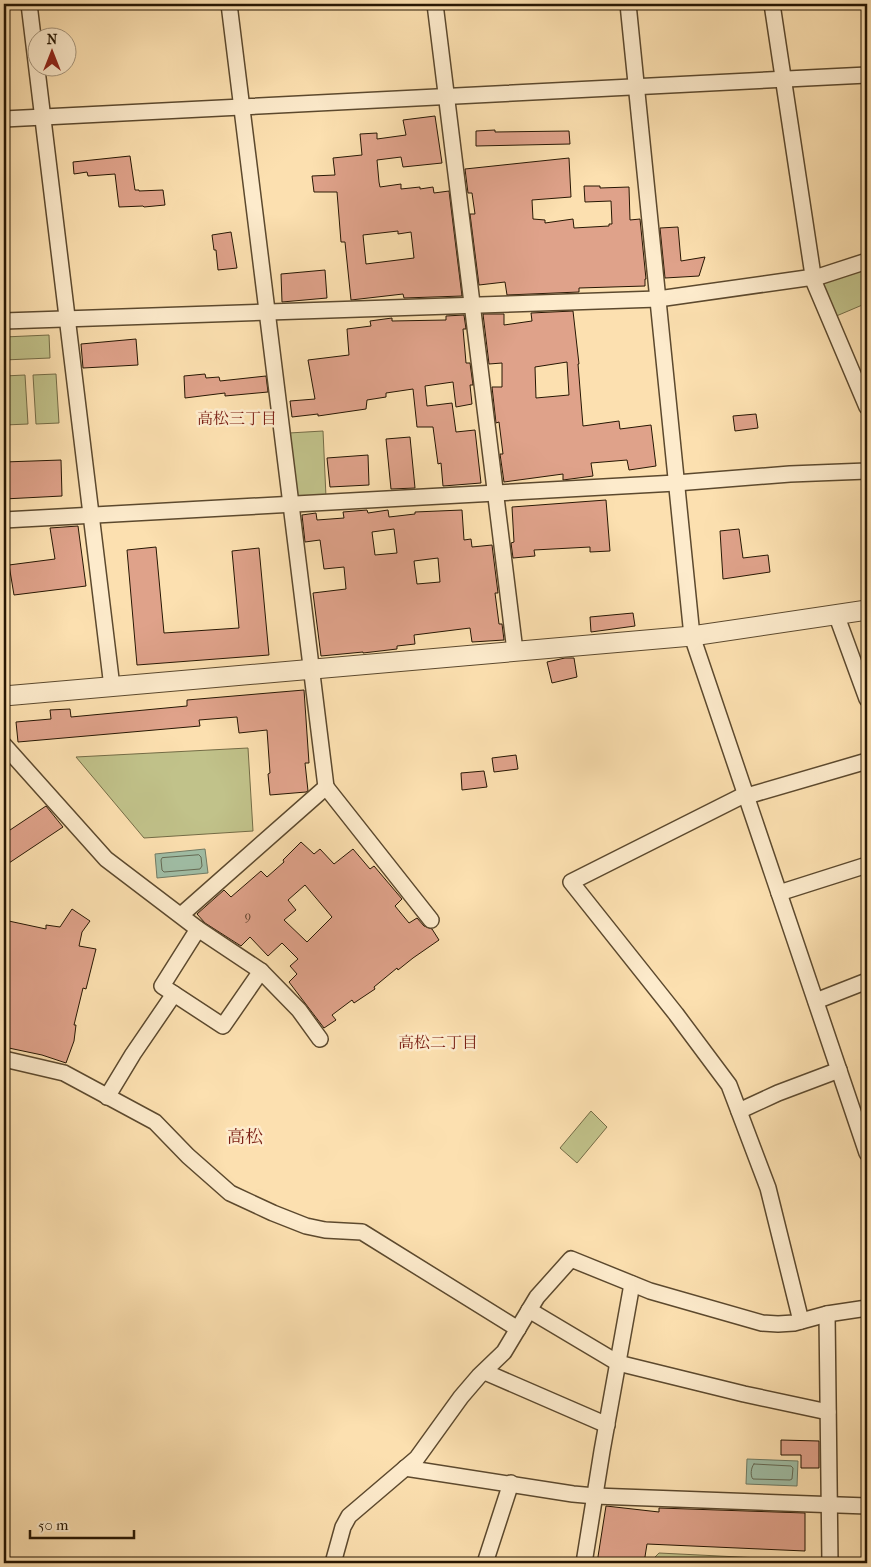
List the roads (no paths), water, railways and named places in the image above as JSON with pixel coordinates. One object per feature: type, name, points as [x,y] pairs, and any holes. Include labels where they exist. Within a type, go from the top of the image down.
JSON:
[{"type":"street","points":[[29,4],[112,687]]},
{"type":"street","points":[[230,4],[326,787],[431,920]]},
{"type":"street","points":[[435,4],[474,306],[515,651]]},
{"type":"street","points":[[628,4],[692,636],[867,1154]]},
{"type":"street","points":[[772,4],[813,277],[867,406]]},
{"type":"street","points":[[4,119],[867,75]]},
{"type":"street","points":[[4,321],[658,299],[821,276],[867,260]]},
{"type":"street","points":[[4,520],[867,471]]},
{"type":"street","points":[[4,696],[692,636],[867,610]]},
{"type":"street","points":[[836,614],[867,699]]},
{"type":"street","points":[[4,745],[106,859],[198,928],[261,972],[299,1010],[320,1039]]},
{"type":"street","points":[[801,1321],[772,1200],[729,1084],[571,882],[746,795],[867,762]]},
{"type":"street","points":[[181,915],[326,787]]},
{"type":"street","points":[[780,893],[867,865]]},
{"type":"street","points":[[198,928],[162,986],[223,1026],[261,972]]},
{"type":"street","points":[[816,1001],[867,981]]},
{"type":"street","points":[[107,1097],[133,1054],[174,994]]},
{"type":"street","points":[[4,1059],[64,1073],[155,1122],[188,1156],[230,1193],[306,1226],[326,1230],[362,1232],[518,1329]]},
{"type":"street","points":[[739,1111],[778,1093],[839,1070]]},
{"type":"street","points":[[333,1563],[343,1527],[350,1516],[417,1458],[462,1397],[504,1352],[537,1298],[571,1259],[632,1284],[762,1323],[778,1324],[801,1321],[827,1314],[867,1308]]},
{"type":"street","points":[[584,1563],[632,1284]]},
{"type":"street","points":[[529,1310],[618,1363],[712,1387],[828,1412]]},
{"type":"street","points":[[827,1314],[830,1563]]},
{"type":"street","points":[[485,1372],[607,1425]]},
{"type":"street","points":[[405,1468],[595,1496],[867,1506]]},
{"type":"street","points":[[485,1563],[511,1483]]},
{"type":"water","points":[[205,849],[208,873],[157,878],[155,854]]},
{"type":"water","points":[[747,1459],[798,1461],[797,1486],[746,1484]]},
{"type":"district","name":"高松三丁目","points":[[237,418]]},
{"type":"district","name":"高松二丁目","points":[[438,1042]]},
{"type":"district","name":"高松","points":[[245,1137]]}]
